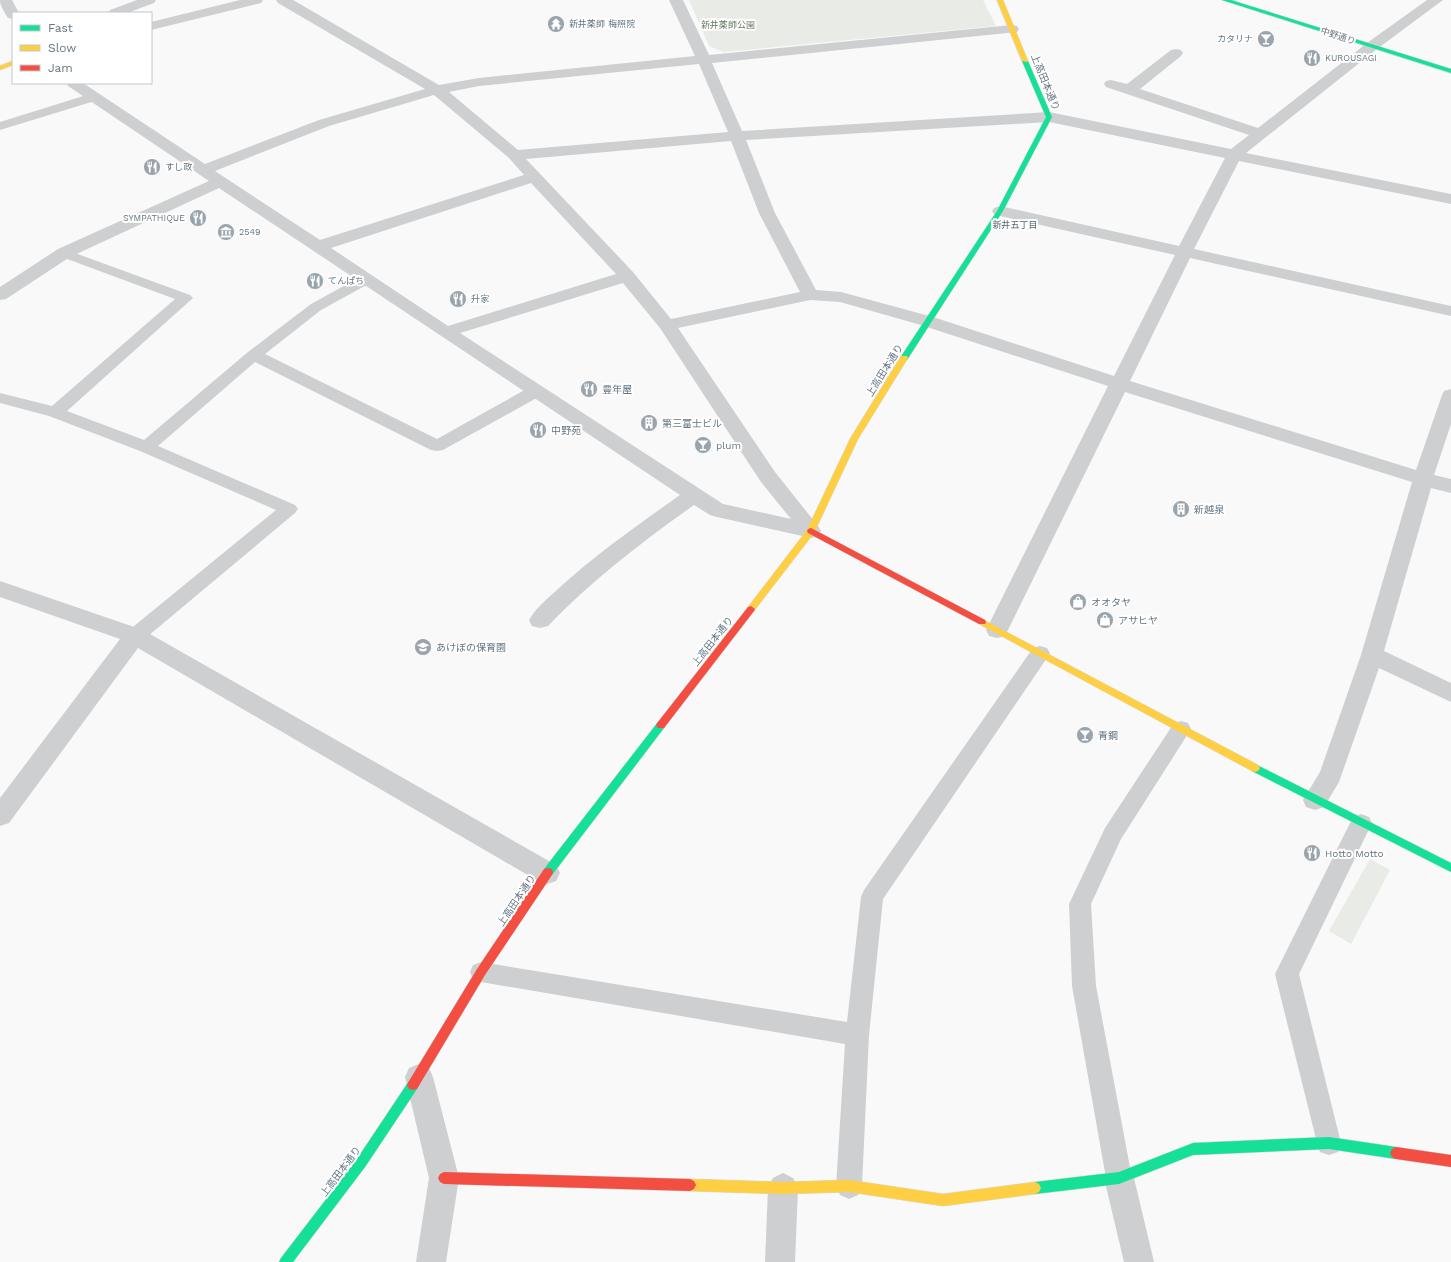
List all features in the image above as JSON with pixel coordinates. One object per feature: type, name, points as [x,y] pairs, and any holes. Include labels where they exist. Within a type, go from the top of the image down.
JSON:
[{"type":"street","points":[[5,0],[12,13]]},
{"type":"street","points":[[118,12],[149,0]]},
{"type":"street","points":[[152,26],[256,0]]},
{"type":"street","points":[[282,0],[437,90],[514,156],[627,276],[667,325],[768,477],[811,530]]},
{"type":"street","points":[[676,0],[737,136],[767,214],[810,295]]},
{"type":"street","name":"上高田本通り","points":[[285,1262],[361,1163],[419,1078],[481,972],[548,873],[811,530],[854,439],[927,321],[1000,211],[1050,117],[1000,0]]},
{"type":"street","name":"中野通り","points":[[1225,0],[1451,71]]},
{"type":"street","points":[[997,630],[1185,251],[1235,154],[1372,46],[1436,0]]},
{"type":"street","points":[[204,170],[324,123],[437,90],[479,82],[1012,29]]},
{"type":"street","points":[[1129,90],[1176,53]]},
{"type":"street","points":[[0,68],[12,63]]},
{"type":"street","points":[[74,84],[446,332],[717,510],[811,530],[866,562],[997,630],[1315,800],[1451,868]]},
{"type":"street","points":[[1111,84],[1261,134]]},
{"type":"street","points":[[514,156],[737,136],[1050,117],[1451,199]]},
{"type":"street","points":[[319,246],[534,177]]},
{"type":"street","points":[[0,295],[64,253],[221,182]]},
{"type":"street","points":[[1000,211],[1451,310]]},
{"type":"street","points":[[446,332],[627,276]]},
{"type":"street","points":[[667,325],[810,295],[841,297],[927,321],[1120,384],[1423,479],[1451,486]]},
{"type":"street","points":[[1315,800],[1331,775],[1372,655],[1423,479],[1451,395]]},
{"type":"street","points":[[540,620],[565,594],[618,549],[694,495]]},
{"type":"street","points":[[0,589],[135,636],[548,873]]},
{"type":"street","points":[[0,816],[135,636]]},
{"type":"street","points":[[1372,655],[1451,693]]},
{"type":"street","points":[[419,1078],[444,1178],[431,1262]]},
{"type":"street","points":[[444,1178],[783,1188],[849,1186],[943,1200],[1119,1178],[1193,1149],[1329,1143],[1451,1161]]},
{"type":"street","points":[[1119,1178],[1138,1262]]},
{"type":"street","points":[[780,1262],[783,1188]]},
{"type":"lane","points":[[0,126],[93,97]]},
{"type":"lane","points":[[54,412],[185,298],[64,253]]},
{"type":"lane","points":[[146,447],[254,355],[316,307],[367,279]]},
{"type":"lane","points":[[254,355],[437,446],[536,391]]},
{"type":"lane","points":[[0,398],[54,412],[146,447],[289,509],[135,636]]},
{"type":"lane","points":[[849,1186],[857,1035],[872,897],[1040,653]]},
{"type":"lane","points":[[1119,1178],[1084,986],[1080,904],[1113,834],[1181,729]]},
{"type":"lane","points":[[1329,1143],[1286,974],[1361,823]]},
{"type":"lane","points":[[481,972],[857,1035]]},
{"type":"green space","name":"新井薬師公園","points":[[689,0],[983,0],[996,26],[724,52],[709,46]]},
{"type":"green space","points":[[1370,859],[1390,870],[1351,944],[1329,931]]},
{"type":"traffic: fast","points":[[1225,0],[1451,71]]},
{"type":"traffic: fast","points":[[904,358],[1000,211],[1049,117],[1025,61]]},
{"type":"traffic: fast","points":[[548,872],[661,725]]},
{"type":"traffic: fast","points":[[1255,768],[1451,868]]},
{"type":"traffic: fast","points":[[285,1262],[361,1163],[413,1085]]},
{"type":"traffic: fast","points":[[1035,1188],[1119,1178],[1193,1149],[1329,1143],[1396,1153]]},
{"type":"traffic: slow","points":[[1000,0],[1025,61]]},
{"type":"traffic: slow","points":[[0,68],[12,63]]},
{"type":"traffic: slow","points":[[751,609],[811,531],[854,439],[904,358]]},
{"type":"traffic: slow","points":[[982,622],[1255,768]]},
{"type":"traffic: slow","points":[[690,1185],[783,1188],[849,1186],[943,1200],[1035,1188]]},
{"type":"traffic: jam","points":[[811,531],[982,622]]},
{"type":"traffic: jam","points":[[661,725],[751,609]]},
{"type":"traffic: jam","points":[[413,1085],[481,972],[548,872]]},
{"type":"traffic: jam","points":[[1396,1153],[1451,1161]]},
{"type":"traffic: jam","points":[[444,1178],[690,1185]]},
{"type":"place","name":"新井薬師 梅照院","points":[[556,24]]},
{"type":"place","name":"カタリナ","points":[[1266,39]]},
{"type":"place","name":"KUROUSAGI","points":[[1312,58]]},
{"type":"place","name":"すし政","points":[[152,167]]},
{"type":"place","name":"SYMPATHIQUE","points":[[198,218]]},
{"type":"place","name":"2549","points":[[226,232]]},
{"type":"place","name":"てんぱち","points":[[315,281]]},
{"type":"place","name":"升家","points":[[458,299]]},
{"type":"place","name":"豊年屋","points":[[589,389]]},
{"type":"place","name":"第三富士ビル","points":[[649,423]]},
{"type":"place","name":"中野苑","points":[[538,430]]},
{"type":"place","name":"plum","points":[[703,445]]},
{"type":"place","name":"新越泉","points":[[1181,509]]},
{"type":"place","name":"オオタヤ","points":[[1078,602]]},
{"type":"place","name":"アサヒヤ","points":[[1105,620]]},
{"type":"place","name":"あけぼの保育園","points":[[423,647]]},
{"type":"place","name":"青鋼","points":[[1085,735]]},
{"type":"place","name":"Hotto Motto","points":[[1312,853]]},
{"type":"district","name":"新井五丁目","points":[[1015,225]]}]
